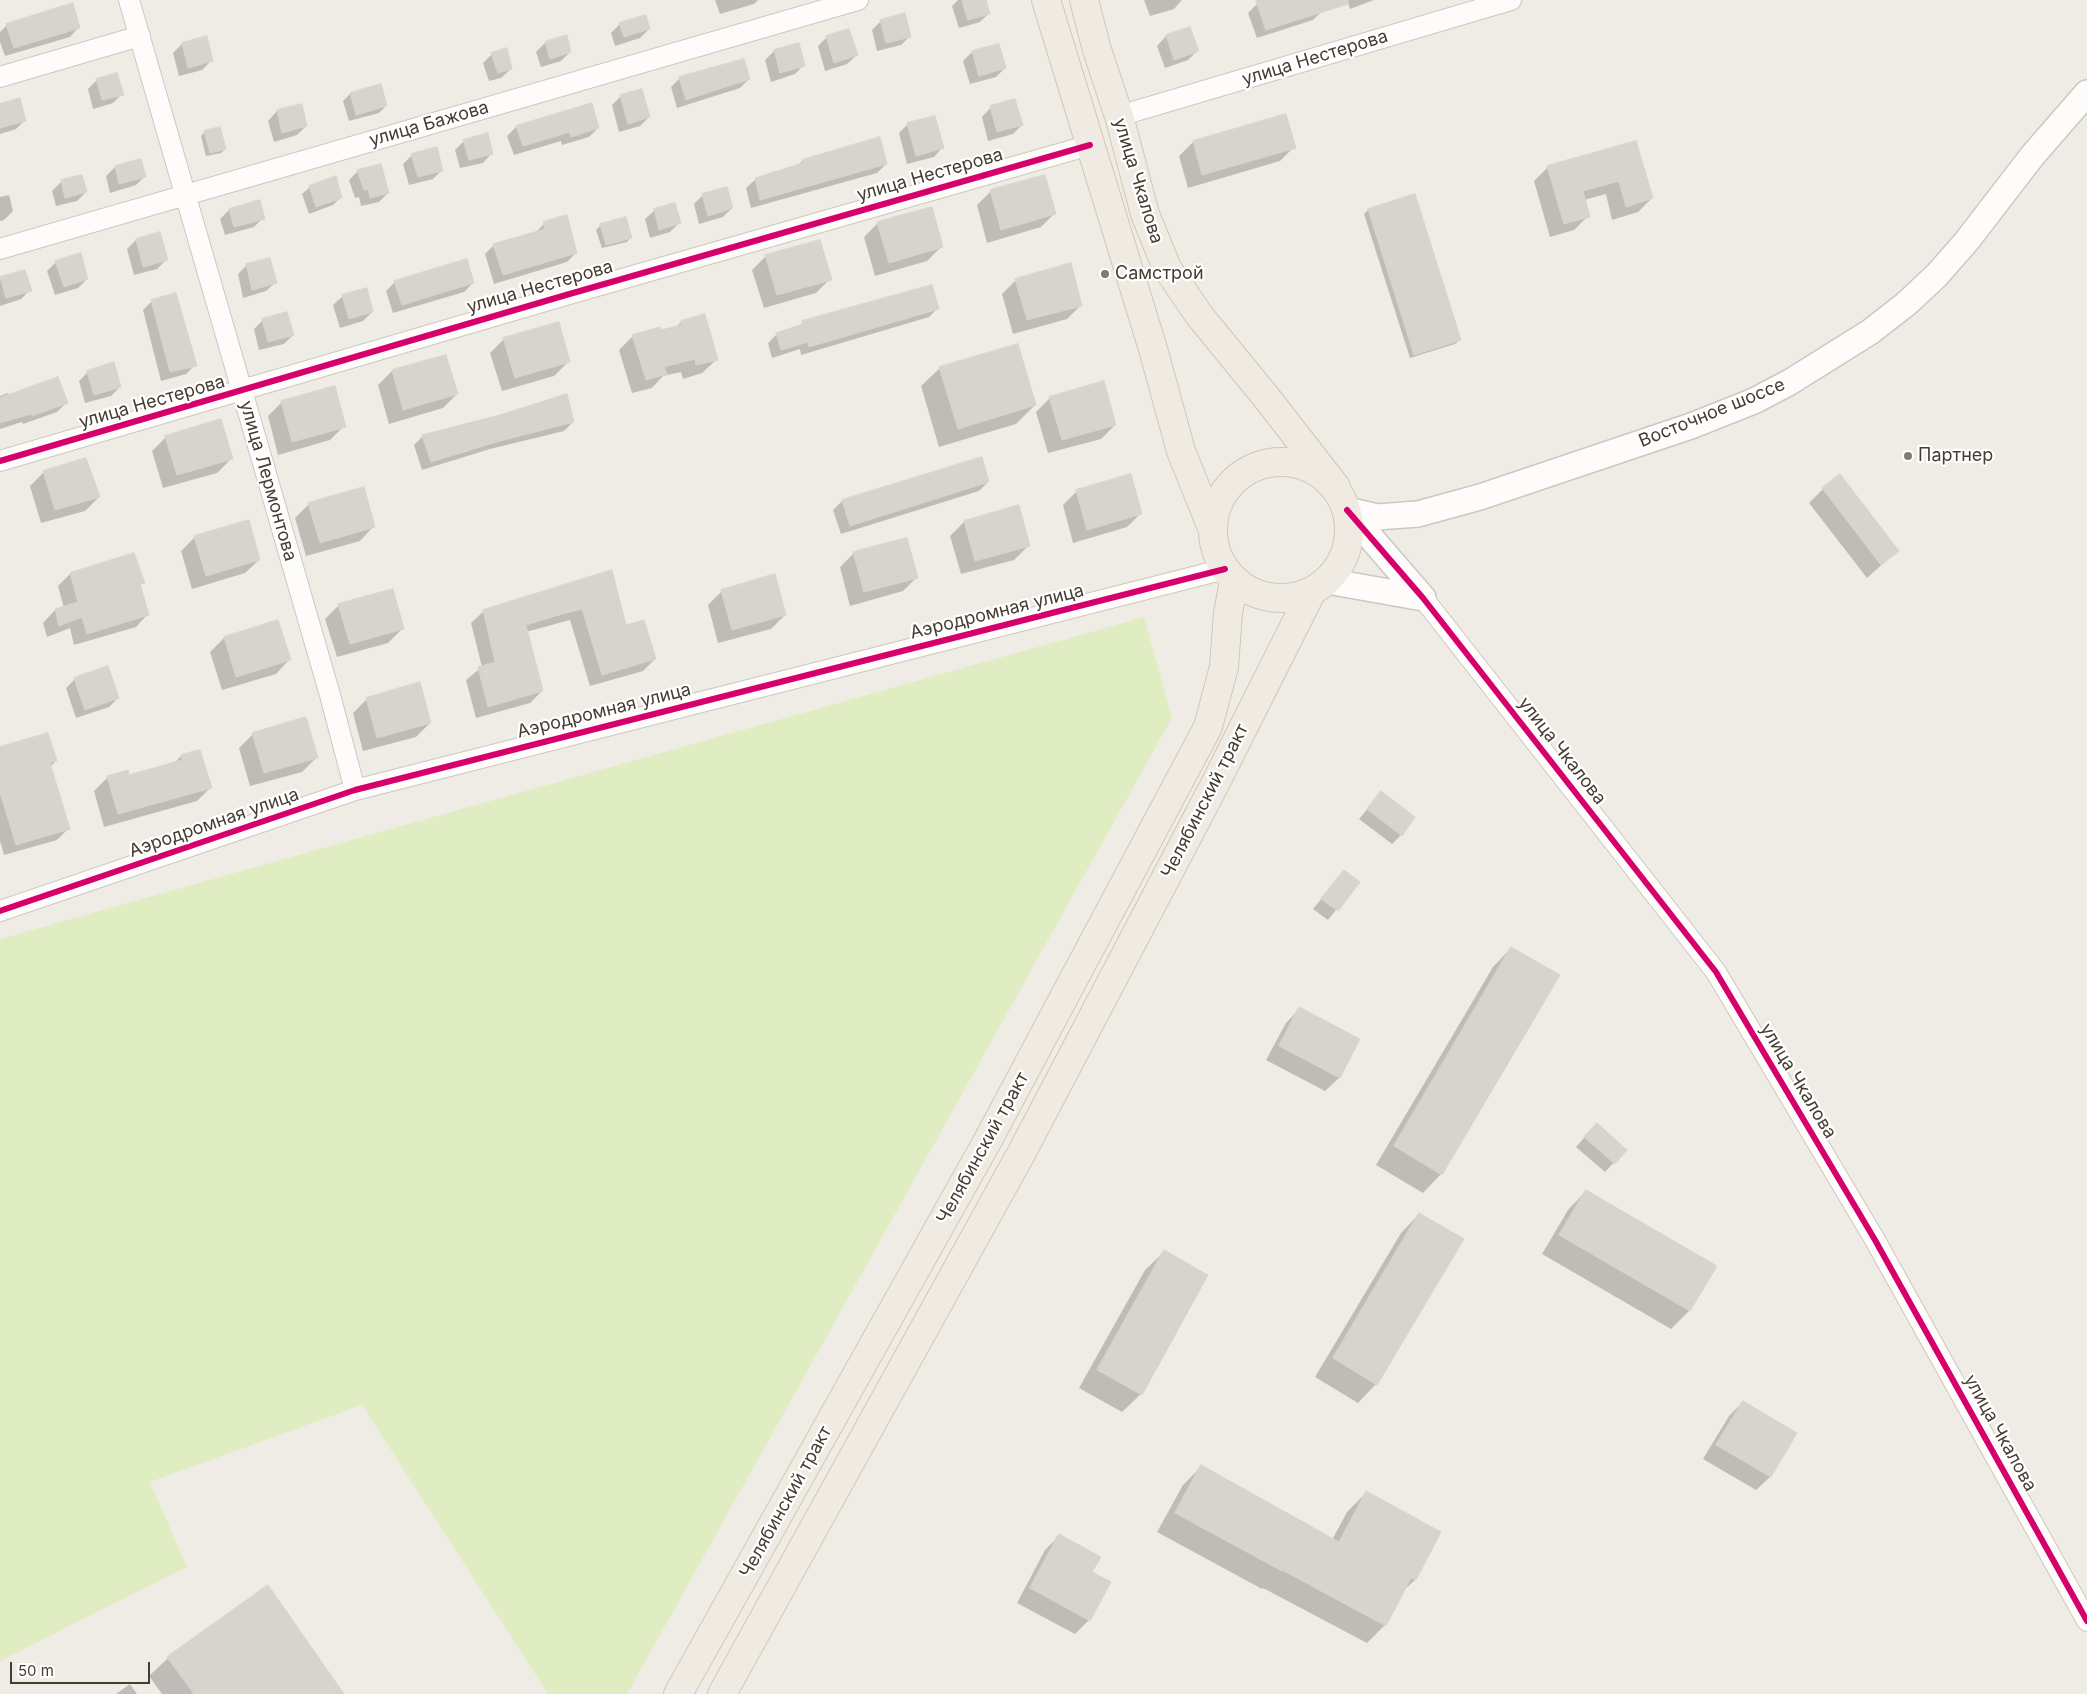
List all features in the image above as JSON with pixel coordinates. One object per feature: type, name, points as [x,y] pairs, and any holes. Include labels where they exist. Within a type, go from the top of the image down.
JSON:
[{"type":"main road","name":"улица Чкалова","points":[[1046,0],[1153,349],[1180,451],[1212,528]]},
{"type":"main road","name":"улица Чкалова","points":[[1084,0],[1119,116],[1145,214],[1167,268],[1198,315],[1266,397],[1341,499]]},
{"type":"main road","points":[[1282,460],[1316,470],[1341,499],[1350,536],[1343,561],[1320,586],[1276,598],[1254,593],[1229,575],[1212,528],[1222,494],[1247,469],[1282,460]]},
{"type":"main road","name":"Челябинский тракт","points":[[678,1694],[988,1140],[1208,727],[1224,667],[1229,575]]},
{"type":"main road","name":"Челябинский тракт","points":[[722,1694],[1022,1152],[1320,586]]},
{"type":"street","name":"улица Лермонтова","points":[[129,0],[330,695],[355,790]]},
{"type":"street","name":"улица Бажова","points":[[0,249],[858,0]]},
{"type":"street","name":"улица Нестерова","points":[[1119,116],[1511,0]]},
{"type":"street","points":[[0,77],[140,36]]},
{"type":"street","name":"Восточное шоссе","points":[[1341,499],[1377,517],[1418,514],[1471,499],[1691,426],[1754,400],[1790,382],[1870,332],[1906,304],[1936,276],[1966,242],[2033,155],[2087,93]]},
{"type":"street","name":"улица Нестерова","points":[[0,462],[576,292],[1090,145]]},
{"type":"street","points":[[1341,499],[1423,598]]},
{"type":"street","name":"Аэродромная улица","points":[[0,911],[355,790],[1229,575]]},
{"type":"street","points":[[1320,586],[1423,598]]},
{"type":"street","name":"улица Чкалова","points":[[1423,598],[1716,972],[1875,1240],[2087,1621]]},
{"type":"green space","points":[[1144,617],[1172,718],[627,1694],[548,1694],[362,1405],[150,1482],[187,1567],[0,1661],[0,939]]},
{"type":"building","points":[[962,0],[986,0],[990,14],[968,20]]},
{"type":"building","points":[[1256,0],[1348,0],[1348,4],[1266,30]]},
{"type":"building","points":[[73,3],[80,28],[14,48],[6,24]]},
{"type":"building","points":[[905,13],[911,37],[886,43],[880,20]]},
{"type":"building","points":[[646,15],[650,29],[624,37],[619,23]]},
{"type":"building","points":[[1190,27],[1199,51],[1174,60],[1166,35]]},
{"type":"building","points":[[849,29],[858,55],[834,63],[826,36]]},
{"type":"building","points":[[567,35],[571,52],[550,59],[545,42]]},
{"type":"building","points":[[207,36],[213,61],[188,68],[182,43]]},
{"type":"building","points":[[799,43],[805,66],[780,73],[774,50]]},
{"type":"building","points":[[999,44],[1006,68],[979,76],[972,51]]},
{"type":"building","points":[[507,48],[512,69],[498,73],[491,53]]},
{"type":"building","points":[[744,59],[750,79],[686,100],[679,77]]},
{"type":"building","points":[[117,73],[124,95],[102,100],[96,79]]},
{"type":"building","points":[[381,84],[387,106],[356,115],[350,93]]},
{"type":"building","points":[[642,89],[650,117],[628,124],[620,95]]},
{"type":"building","points":[[20,98],[26,121],[0,128],[0,104]]},
{"type":"building","points":[[1015,99],[1023,125],[997,132],[990,106]]},
{"type":"building","points":[[592,103],[599,128],[571,137],[570,132],[523,146],[516,126]]},
{"type":"building","points":[[302,104],[307,126],[282,133],[277,110]]},
{"type":"building","points":[[1286,114],[1296,148],[1202,175],[1193,141]]},
{"type":"building","points":[[935,116],[944,148],[916,156],[907,123]]},
{"type":"building","points":[[220,127],[226,149],[210,153],[204,131]]},
{"type":"building","points":[[488,133],[493,154],[469,160],[463,140]]},
{"type":"building","points":[[880,137],[887,164],[760,200],[755,178],[803,163],[802,160]]},
{"type":"building","points":[[1636,141],[1653,198],[1626,207],[1619,181],[1583,191],[1590,217],[1564,224],[1547,166]]},
{"type":"building","points":[[437,147],[443,171],[418,177],[411,154]]},
{"type":"building","points":[[141,159],[146,177],[119,184],[115,166]]},
{"type":"building","points":[[381,164],[389,193],[370,198],[368,189],[364,190],[357,170]]},
{"type":"building","points":[[82,175],[87,192],[65,198],[61,180]]},
{"type":"building","points":[[1045,175],[1056,214],[1001,230],[990,190]]},
{"type":"building","points":[[336,176],[342,198],[316,207],[309,186]]},
{"type":"building","points":[[727,187],[733,208],[708,216],[702,194]]},
{"type":"building","points":[[1415,194],[1461,340],[1414,355],[1368,209]]},
{"type":"building","points":[[260,200],[265,219],[234,227],[229,209]]},
{"type":"building","points":[[675,203],[681,223],[659,230],[654,209]]},
{"type":"building","points":[[932,207],[943,247],[889,263],[877,222]]},
{"type":"building","points":[[567,215],[577,253],[503,275],[493,244],[545,229],[543,222]]},
{"type":"building","points":[[626,217],[632,238],[606,245],[600,224]]},
{"type":"building","points":[[160,232],[168,260],[143,267],[136,239]]},
{"type":"building","points":[[820,240],[832,280],[777,295],[765,255]]},
{"type":"building","points":[[81,253],[88,279],[64,287],[55,261]]},
{"type":"building","points":[[270,258],[277,283],[252,290],[246,264]]},
{"type":"building","points":[[467,259],[474,283],[402,305],[394,281]]},
{"type":"building","points":[[1071,263],[1082,306],[1027,320],[1015,279]]},
{"type":"building","points":[[25,270],[32,291],[6,298],[0,277]]},
{"type":"building","points":[[932,285],[939,309],[809,347],[808,342],[781,350],[776,333],[803,324],[802,321]]},
{"type":"building","points":[[367,288],[373,312],[349,319],[342,295]]},
{"type":"building","points":[[176,293],[197,366],[170,372],[151,300]]},
{"type":"building","points":[[287,312],[294,335],[268,342],[262,319]]},
{"type":"building","points":[[705,314],[718,360],[696,365],[695,359],[664,367],[667,374],[646,380],[632,335],[660,327],[661,330],[682,325],[681,321]]},
{"type":"building","points":[[559,322],[570,362],[515,378],[503,338]]},
{"type":"building","points":[[1018,344],[1036,405],[958,429],[939,367]]},
{"type":"building","points":[[446,355],[458,394],[403,410],[392,370]]},
{"type":"building","points":[[114,362],[121,387],[94,395],[87,371]]},
{"type":"building","points":[[58,377],[68,403],[32,416],[31,414],[0,423],[0,398]]},
{"type":"building","points":[[1104,381],[1116,425],[1062,440],[1049,397]]},
{"type":"building","points":[[335,386],[346,427],[292,442],[281,401]]},
{"type":"building","points":[[567,394],[574,422],[500,441],[431,462],[422,435],[500,415]]},
{"type":"building","points":[[221,419],[233,459],[177,475],[165,436]]},
{"type":"building","points":[[982,457],[989,482],[850,526],[842,500]]},
{"type":"building","points":[[86,458],[100,497],[55,510],[43,471]]},
{"type":"building","points":[[1131,474],[1142,514],[1087,530],[1076,490]]},
{"type":"building","points":[[1840,474],[1899,551],[1881,565],[1822,488]]},
{"type":"building","points":[[364,487],[375,527],[320,543],[308,503]]},
{"type":"building","points":[[1019,505],[1030,546],[975,561],[964,521]]},
{"type":"building","points":[[249,520],[260,560],[206,576],[194,536]]},
{"type":"building","points":[[907,538],[918,578],[864,592],[853,552]]},
{"type":"building","points":[[134,553],[145,583],[140,584],[149,615],[87,634],[82,617],[59,626],[55,609],[78,602],[70,573]]},
{"type":"building","points":[[612,570],[626,625],[644,620],[656,659],[602,675],[582,609],[559,615],[526,625],[543,691],[488,707],[478,667],[495,662],[483,610]]},
{"type":"building","points":[[775,574],[786,615],[732,630],[721,590]]},
{"type":"building","points":[[393,589],[404,629],[350,644],[338,604]]},
{"type":"building","points":[[278,620],[291,660],[236,677],[224,637]]},
{"type":"building","points":[[108,666],[119,698],[85,710],[74,678]]},
{"type":"building","points":[[420,682],[431,723],[377,738],[366,698]]},
{"type":"building","points":[[306,717],[318,758],[264,773],[252,733]]},
{"type":"building","points":[[48,733],[57,761],[50,763],[70,829],[16,845],[0,792],[0,747]]},
{"type":"building","points":[[200,750],[212,788],[118,814],[107,776],[128,770],[129,775],[182,760],[181,755]]},
{"type":"building","points":[[1381,791],[1415,817],[1402,836],[1367,809]]},
{"type":"building","points":[[1344,870],[1360,882],[1338,911],[1321,899]]},
{"type":"building","points":[[1511,947],[1560,975],[1442,1175],[1394,1146]]},
{"type":"building","points":[[1299,1007],[1360,1039],[1340,1078],[1279,1046]]},
{"type":"building","points":[[1597,1123],[1627,1150],[1615,1164],[1584,1137]]},
{"type":"building","points":[[1586,1190],[1717,1266],[1690,1311],[1559,1235]]},
{"type":"building","points":[[1419,1213],[1464,1239],[1377,1385],[1333,1358]]},
{"type":"building","points":[[1164,1250],[1208,1275],[1142,1395],[1097,1370]]},
{"type":"building","points":[[1743,1401],[1797,1433],[1771,1477],[1716,1445]]},
{"type":"building","points":[[1201,1465],[1339,1542],[1366,1491],[1441,1532],[1416,1580],[1411,1578],[1386,1626],[1175,1513]]},
{"type":"building","points":[[1059,1534],[1101,1557],[1092,1572],[1111,1582],[1090,1621],[1030,1588]]},
{"type":"building","points":[[268,1585],[344,1694],[194,1694],[167,1657]]},
{"type":"cycle path","points":[[0,461],[566,295],[1090,145]]},
{"type":"cycle path","points":[[1347,510],[1423,598],[1716,972],[1875,1240],[2087,1621]]},
{"type":"cycle path","points":[[0,911],[355,790],[1225,569]]},
{"type":"place","name":"Самстрой","points":[[1105,274]]},
{"type":"place","name":"Партнер","points":[[1908,456]]}]
